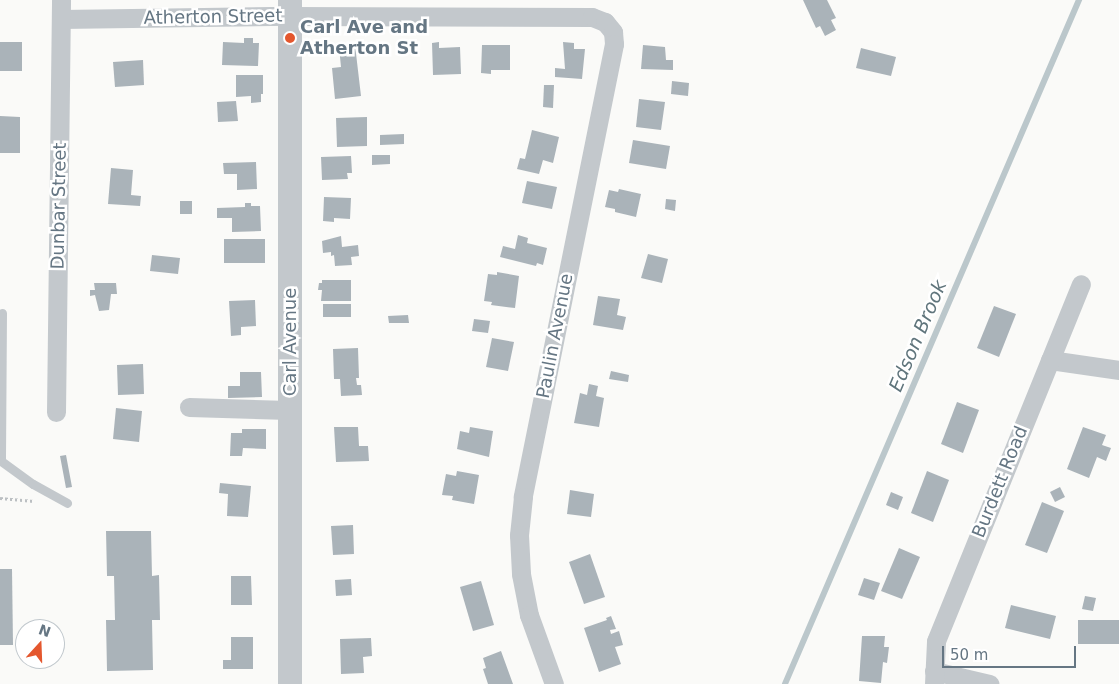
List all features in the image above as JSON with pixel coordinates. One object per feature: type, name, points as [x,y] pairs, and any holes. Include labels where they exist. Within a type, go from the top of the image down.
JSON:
[{"type":"street","name":"Dunbar Street","points":[[56,412],[61,0]]},
{"type":"street","name":"Atherton Street","points":[[61,19],[290,8],[574,9]]},
{"type":"street","name":"Carl Avenue","points":[[290,8],[290,684]]},
{"type":"street","name":"Paulin Avenue","points":[[554,684],[529,615],[521,574],[519,535],[523,497],[614,44],[614,32],[600,19],[574,9]]},
{"type":"street","name":"Burdett Road","points":[[934,677],[936,641],[1081,284]]},
{"type":"street","points":[[1050,360],[1119,370]]},
{"type":"street","points":[[189,407],[290,410]]},
{"type":"street","points":[[934,677],[990,684]]},
{"type":"lane","points":[[2,313],[1,461],[33,484],[67,503]]},
{"type":"building","points":[[803,0],[827,0],[836,18],[831,20],[836,30],[825,36],[820,26],[816,28]]},
{"type":"building","points":[[244,38],[253,38],[253,43],[259,43],[258,66],[222,65],[223,42],[244,43]]},
{"type":"building","points":[[0,42],[22,42],[22,71],[0,71]]},
{"type":"building","points":[[439,42],[439,48],[460,47],[461,74],[433,75],[432,43]]},
{"type":"building","points":[[563,42],[574,43],[574,49],[585,49],[582,79],[555,77],[555,68],[565,69]]},
{"type":"building","points":[[355,45],[361,96],[335,99],[332,68],[341,67],[339,47]]},
{"type":"building","points":[[482,45],[510,45],[510,70],[491,70],[491,74],[481,73]]},
{"type":"building","points":[[643,45],[665,47],[666,60],[673,60],[673,70],[641,69]]},
{"type":"building","points":[[861,48],[896,57],[891,76],[856,68]]},
{"type":"building","points":[[143,60],[144,85],[115,87],[113,62]]},
{"type":"building","points":[[236,75],[263,75],[261,102],[251,103],[251,96],[236,97]]},
{"type":"building","points":[[672,81],[689,83],[688,96],[671,94]]},
{"type":"building","points":[[544,85],[554,85],[553,108],[543,107]]},
{"type":"building","points":[[639,99],[665,102],[661,130],[636,127]]},
{"type":"building","points":[[236,101],[238,121],[218,122],[217,102]]},
{"type":"building","points":[[0,116],[20,117],[20,153],[0,153]]},
{"type":"building","points":[[367,117],[367,146],[337,147],[336,118]]},
{"type":"building","points":[[532,130],[559,137],[553,163],[543,160],[539,174],[517,169],[520,158],[525,159]]},
{"type":"building","points":[[404,134],[404,144],[380,145],[380,135]]},
{"type":"building","points":[[633,140],[670,146],[666,169],[629,163]]},
{"type":"building","points":[[372,155],[390,155],[390,164],[372,165]]},
{"type":"building","points":[[351,156],[352,173],[347,173],[348,179],[322,180],[321,157]]},
{"type":"building","points":[[256,162],[257,189],[237,190],[237,174],[224,174],[223,163]]},
{"type":"building","points":[[111,168],[133,170],[131,195],[141,196],[140,206],[108,204]]},
{"type":"building","points":[[527,181],[557,187],[552,209],[522,203]]},
{"type":"building","points":[[619,189],[641,194],[636,217],[615,212],[615,209],[605,207],[609,190],[618,192]]},
{"type":"building","points":[[324,197],[351,198],[350,219],[334,218],[334,222],[323,221]]},
{"type":"building","points":[[666,199],[676,200],[675,211],[665,209]]},
{"type":"building","points":[[180,201],[192,201],[192,214],[180,214]]},
{"type":"building","points":[[245,203],[251,203],[251,206],[260,206],[261,231],[232,232],[232,218],[217,218],[217,208],[245,207]]},
{"type":"building","points":[[518,235],[528,238],[527,243],[547,248],[543,265],[537,263],[536,266],[500,257],[503,246],[515,249]]},
{"type":"building","points":[[341,236],[342,247],[358,245],[359,256],[351,257],[352,265],[335,266],[334,255],[331,256],[331,252],[323,253],[322,241]]},
{"type":"building","points":[[224,239],[265,239],[265,263],[224,263]]},
{"type":"building","points":[[648,254],[668,259],[662,283],[641,278]]},
{"type":"building","points":[[152,255],[180,258],[178,274],[150,271]]},
{"type":"building","points":[[497,272],[519,276],[515,308],[491,305],[492,302],[484,301],[488,274],[497,275]]},
{"type":"building","points":[[322,280],[351,280],[351,301],[321,301],[322,290],[318,290],[319,283],[322,283]]},
{"type":"building","points":[[94,283],[116,283],[117,294],[111,294],[109,310],[99,311],[95,295],[90,296],[90,290],[95,290]]},
{"type":"building","points":[[598,296],[620,299],[617,315],[626,317],[623,330],[593,325]]},
{"type":"building","points":[[255,300],[256,326],[241,327],[241,335],[231,336],[229,301]]},
{"type":"building","points":[[323,304],[351,304],[351,317],[323,317]]},
{"type":"building","points":[[994,306],[1016,314],[999,357],[977,348]]},
{"type":"building","points":[[408,315],[409,323],[389,323],[388,316]]},
{"type":"building","points":[[474,319],[490,321],[488,333],[472,331]]},
{"type":"building","points":[[492,338],[514,342],[508,371],[486,367]]},
{"type":"building","points":[[358,348],[359,378],[356,378],[357,385],[361,385],[362,395],[341,396],[340,379],[334,379],[333,349]]},
{"type":"building","points":[[143,364],[144,394],[118,395],[117,365]]},
{"type":"building","points":[[611,371],[629,375],[628,382],[609,379]]},
{"type":"building","points":[[240,372],[261,372],[262,397],[228,398],[228,386],[240,386]]},
{"type":"building","points":[[589,384],[598,386],[596,396],[604,398],[599,427],[574,423],[580,393],[587,395]]},
{"type":"building","points":[[957,402],[979,410],[963,453],[941,444]]},
{"type":"building","points":[[116,408],[142,411],[139,442],[113,439]]},
{"type":"building","points":[[334,427],[358,427],[359,446],[368,446],[369,461],[336,462]]},
{"type":"building","points":[[470,427],[493,431],[489,457],[457,449],[460,431],[469,433]]},
{"type":"building","points":[[1083,427],[1106,435],[1102,445],[1111,448],[1106,461],[1097,457],[1089,478],[1067,469]]},
{"type":"building","points":[[242,429],[266,429],[266,449],[243,448],[242,456],[230,456],[231,433],[242,433]]},
{"type":"building","points":[[66,455],[72,487],[66,488],[60,456]]},
{"type":"building","points":[[457,471],[479,475],[474,504],[452,500],[453,496],[442,495],[446,474],[456,476]]},
{"type":"building","points":[[927,471],[949,480],[933,522],[911,513]]},
{"type":"building","points":[[220,483],[251,486],[248,517],[227,516],[228,494],[219,493]]},
{"type":"building","points":[[1060,487],[1065,497],[1055,502],[1050,492]]},
{"type":"building","points":[[570,490],[594,494],[591,517],[567,514]]},
{"type":"building","points":[[891,492],[903,497],[898,510],[886,505]]},
{"type":"building","points":[[1042,502],[1064,511],[1047,553],[1025,545]]},
{"type":"building","points":[[353,525],[354,554],[333,555],[331,526]]},
{"type":"building","points":[[106,531],[151,531],[152,576],[159,575],[160,620],[152,620],[153,670],[107,671],[106,620],[115,620],[114,576],[107,576]]},
{"type":"building","points":[[899,548],[920,557],[902,599],[881,591]]},
{"type":"building","points":[[590,554],[605,597],[584,604],[569,562]]},
{"type":"building","points":[[0,569],[12,569],[13,645],[0,645]]},
{"type":"building","points":[[231,576],[251,576],[252,605],[231,605]]},
{"type":"building","points":[[864,578],[880,583],[874,600],[858,595]]},
{"type":"building","points":[[351,579],[352,595],[336,596],[335,580]]},
{"type":"building","points":[[481,581],[494,625],[473,631],[460,587]]},
{"type":"building","points":[[1085,596],[1096,598],[1093,611],[1082,609]]},
{"type":"building","points":[[1011,605],[1056,616],[1050,639],[1005,628]]},
{"type":"building","points":[[611,616],[616,629],[610,630],[611,634],[619,631],[623,645],[615,647],[621,664],[599,672],[584,628],[607,620],[606,618]]},
{"type":"building","points":[[1078,620],[1119,620],[1119,644],[1078,644]]},
{"type":"building","points":[[862,636],[885,636],[884,647],[889,647],[887,663],[883,662],[881,683],[859,681]]},
{"type":"building","points":[[231,637],[253,637],[253,669],[223,669],[223,660],[231,660]]},
{"type":"building","points":[[371,638],[372,656],[363,657],[364,673],[341,674],[340,639]]},
{"type":"building","points":[[501,651],[513,684],[488,684],[483,669],[486,668],[483,658]]},
{"type":"waterway","name":"Edson Brook","points":[[785,684],[1079,0]]},
{"type":"place","name":"Carl Ave and Atherton St","points":[[290,38]]}]
